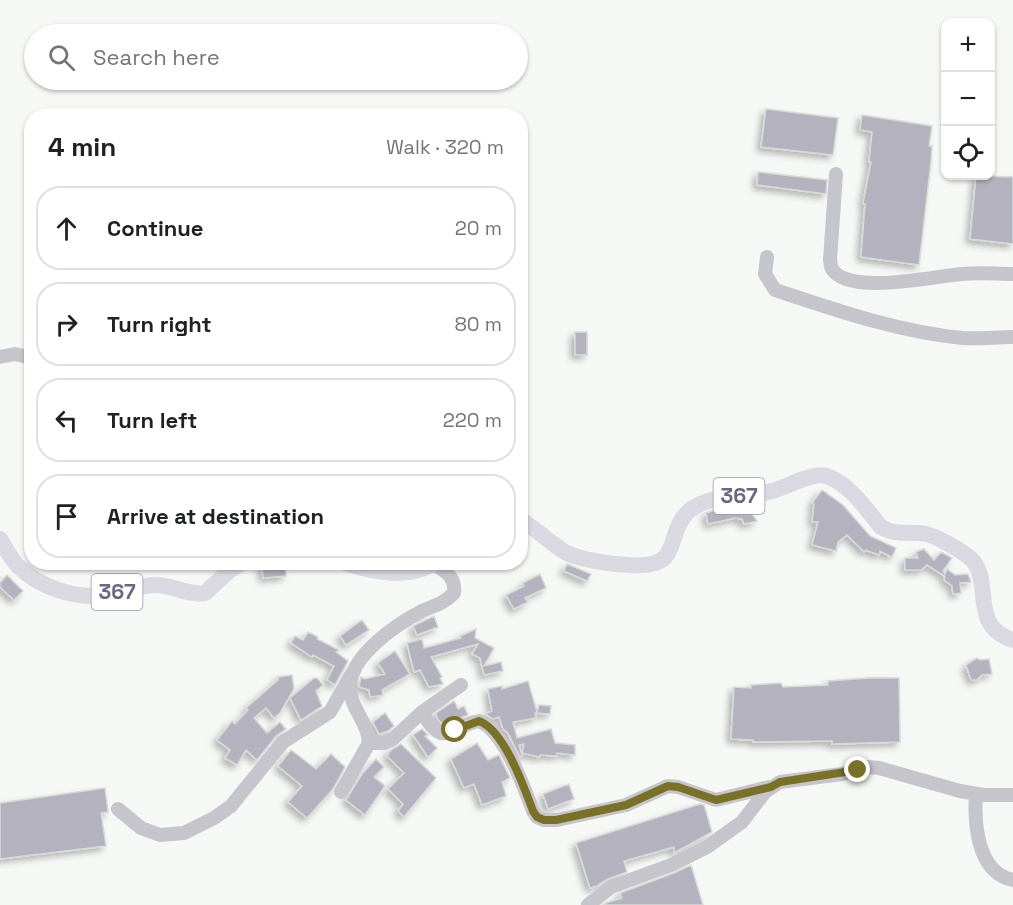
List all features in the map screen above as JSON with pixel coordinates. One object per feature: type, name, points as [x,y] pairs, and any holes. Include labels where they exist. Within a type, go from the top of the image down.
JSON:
[{"type":"main road","name":"367","points":[[528,525],[575,556],[628,564],[657,563],[668,555],[677,525],[690,510],[702,504],[726,498],[761,494],[820,475],[828,476],[846,488],[887,531],[897,534],[917,533],[933,536],[972,559],[979,571],[983,605],[987,617],[995,630],[1013,640]]},
{"type":"main road","name":"367","points":[[0,539],[15,562],[24,570]]},
{"type":"main road","name":"367","points":[[24,570],[31,576],[58,589],[84,596],[104,595],[155,585],[192,593],[205,593],[231,570]]},
{"type":"main road","points":[[377,570],[390,573],[417,570]]},
{"type":"street","points":[[836,174],[830,260],[832,269],[843,278],[856,281],[901,283],[963,274],[1013,274]]},
{"type":"street","points":[[767,257],[765,274],[775,290],[841,312],[895,326],[963,338],[1013,337]]},
{"type":"street","points":[[0,357],[15,354],[24,356]]},
{"type":"street","points":[[118,808],[141,828],[160,835],[184,833],[214,818],[231,806],[283,742],[330,712],[351,675],[374,645],[394,628],[440,604],[454,593],[455,584],[450,574],[445,570]]},
{"type":"street","points":[[341,792],[369,743],[364,724],[352,700],[351,675]]},
{"type":"street","points":[[369,743],[389,741],[422,712],[461,685]]},
{"type":"street","points":[[422,712],[431,728],[437,732],[449,732],[479,721],[488,726],[514,763],[533,811],[537,817],[544,820],[556,820],[617,807],[668,786],[678,787],[716,800],[788,781],[842,774],[867,767],[889,770],[960,791],[1013,795]]},
{"type":"street","points":[[588,905],[611,887],[682,860],[707,847],[742,822],[771,787]]},
{"type":"street","points":[[976,794],[976,824],[982,849],[991,866],[1013,880]]},
{"type":"building","points":[[766,109],[838,118],[833,155],[761,147]]},
{"type":"building","points":[[862,115],[932,126],[929,146],[932,146],[931,161],[919,265],[861,257],[865,204],[863,203],[871,162],[869,162],[872,132],[860,130]]},
{"type":"building","points":[[758,172],[827,180],[826,194],[757,185]]},
{"type":"building","points":[[995,177],[1013,177],[1013,244],[970,239],[976,180],[995,180]]},
{"type":"building","points":[[575,332],[587,332],[587,355],[575,355]]},
{"type":"building","points":[[822,490],[843,505],[870,536],[896,548],[892,557],[880,551],[879,555],[866,550],[864,552],[847,535],[838,542],[836,551],[812,545],[818,522],[812,522],[814,504],[812,503]]},
{"type":"building","points":[[746,506],[757,521],[744,524],[742,519],[735,518],[708,524],[706,513],[718,509],[718,511]]},
{"type":"building","points":[[924,549],[934,560],[941,552],[952,558],[943,571],[945,574],[947,569],[955,575],[968,574],[971,582],[960,583],[961,593],[953,594],[952,586],[944,580],[945,576],[927,565],[921,570],[905,570],[905,558],[918,558],[916,552]]},
{"type":"building","points":[[567,564],[591,574],[587,581],[564,571]]},
{"type":"building","points":[[262,570],[286,570],[286,576],[263,578]]},
{"type":"building","points":[[540,574],[546,588],[525,598],[528,602],[514,609],[506,595],[524,586],[523,583]]},
{"type":"building","points":[[7,575],[23,591],[14,600],[0,587],[0,583]]},
{"type":"building","points":[[434,616],[438,627],[417,635],[413,626]]},
{"type":"building","points":[[362,620],[369,630],[346,645],[340,636]]},
{"type":"building","points":[[476,629],[475,638],[494,648],[484,666],[501,662],[503,671],[484,675],[480,658],[472,654],[478,644],[431,657],[442,677],[440,678],[443,684],[429,687],[420,670],[414,672],[407,643],[422,639],[424,648],[461,638],[460,636]]},
{"type":"building","points":[[308,632],[339,650],[336,652],[348,661],[335,685],[327,680],[334,666],[313,655],[312,657],[291,643],[295,636],[303,640]]},
{"type":"building","points":[[395,651],[410,674],[382,690],[383,695],[370,697],[369,690],[359,687],[361,677],[365,679],[385,674],[378,663]]},
{"type":"building","points":[[977,658],[989,659],[992,674],[971,680],[966,665]]},
{"type":"building","points":[[292,675],[294,689],[280,713],[274,718],[266,708],[254,718],[267,733],[280,722],[286,729],[276,736],[257,760],[246,750],[237,765],[225,758],[230,750],[217,740],[232,721],[235,724],[248,710],[246,708],[278,680],[278,677]]},
{"type":"building","points":[[317,678],[323,685],[316,691],[322,706],[301,720],[290,698]]},
{"type":"building","points":[[899,678],[900,742],[832,744],[832,741],[753,742],[753,740],[731,739],[734,687],[751,688],[751,685],[781,683],[783,687],[828,685],[828,681]]},
{"type":"building","points":[[528,681],[537,712],[539,705],[551,706],[550,714],[535,713],[536,718],[513,722],[517,738],[551,729],[555,743],[575,745],[575,755],[557,753],[557,756],[540,755],[539,757],[522,753],[524,744],[519,745],[522,756],[520,757],[508,733],[503,729],[499,717],[493,719],[485,714],[492,711],[488,689],[502,686],[502,689]]},
{"type":"building","points":[[454,701],[458,709],[464,706],[468,715],[445,724],[441,723],[436,713]]},
{"type":"building","points":[[385,713],[394,726],[379,734],[373,722]]},
{"type":"building","points":[[422,729],[428,735],[425,736],[437,748],[428,757],[413,735]]},
{"type":"building","points":[[477,743],[488,760],[499,755],[510,778],[502,782],[506,796],[482,805],[474,784],[464,788],[451,759]]},
{"type":"building","points":[[401,744],[436,778],[404,817],[398,811],[403,804],[388,789],[404,773],[387,756],[391,750]]},
{"type":"building","points":[[291,750],[316,769],[331,754],[345,767],[333,789],[307,818],[288,802],[302,786],[278,766]]},
{"type":"building","points":[[376,759],[384,767],[374,777],[385,786],[365,815],[346,800],[362,774]]},
{"type":"building","points":[[569,784],[574,799],[548,809],[543,794]]},
{"type":"building","points":[[105,788],[108,812],[101,813],[106,846],[0,859],[0,803]]},
{"type":"building","points":[[700,804],[704,805],[712,832],[674,853],[674,847],[624,861],[627,872],[590,888],[576,843]]},
{"type":"building","points":[[691,865],[703,905],[604,905],[622,898],[620,893]]},
{"type":"route","points":[[455,730],[479,721],[488,726],[514,763],[533,811],[537,817],[544,820],[556,820],[626,805],[668,786],[678,787],[716,800],[771,787],[780,782],[858,770]]}]
